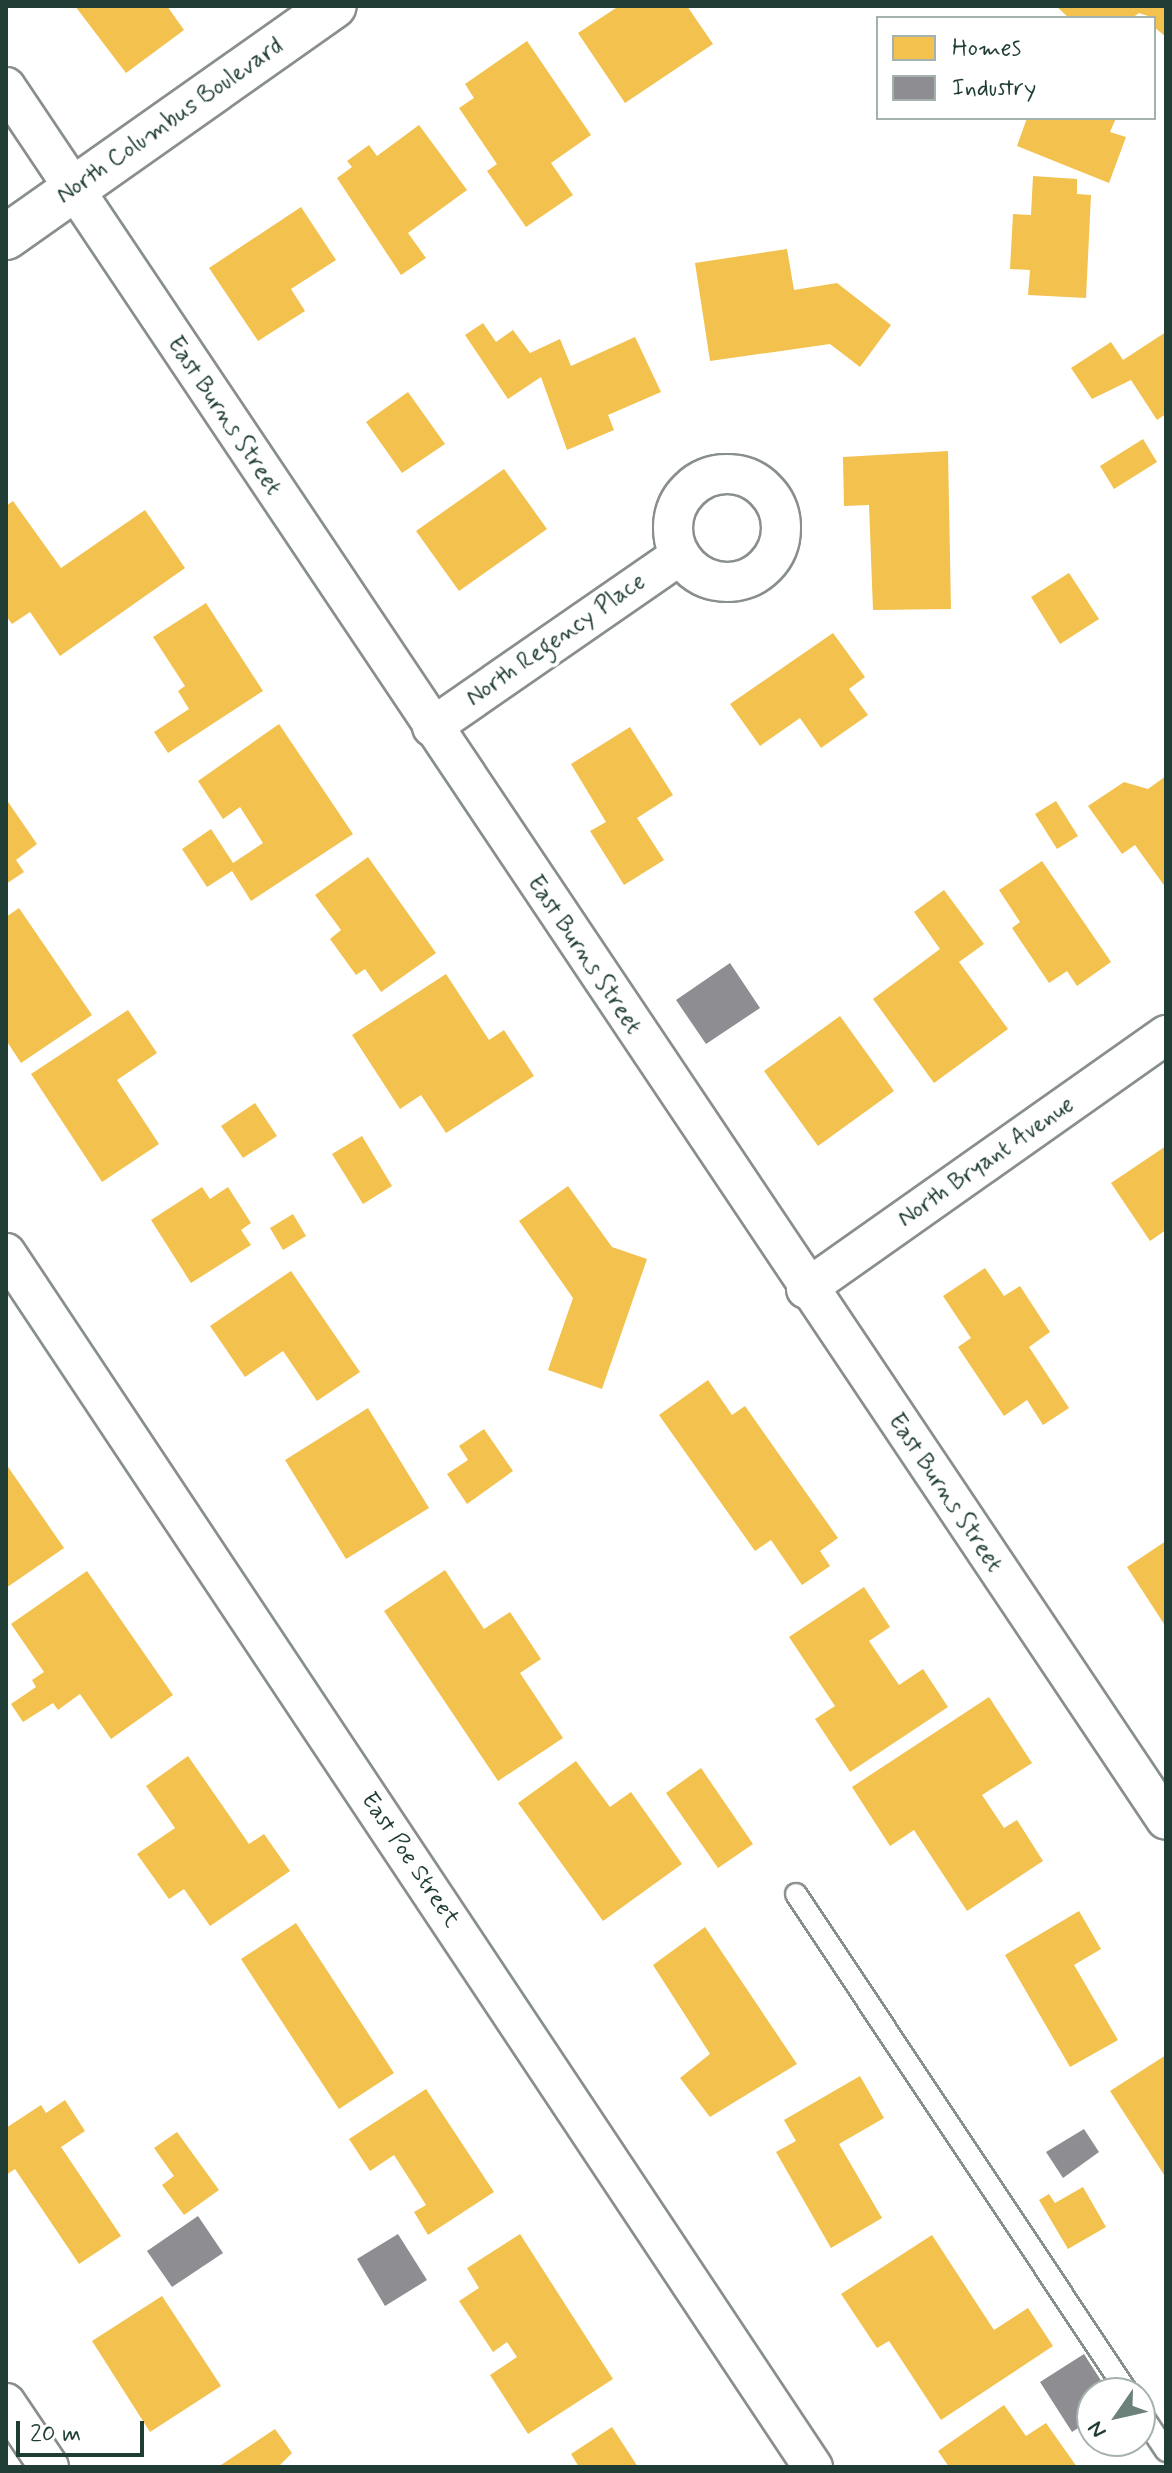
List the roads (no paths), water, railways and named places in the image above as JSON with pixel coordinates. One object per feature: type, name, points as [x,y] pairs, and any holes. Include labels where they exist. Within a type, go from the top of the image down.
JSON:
[{"type":"street","name":"North Columbus Boulevard","points":[[6,237],[334,6]]},
{"type":"street","name":"East Burns Street","points":[[6,87],[806,1289],[1166,1820]]},
{"type":"street","name":"North Regency Place","points":[[432,727],[680,555]]},
{"type":"street","name":"North Bryant Avenue","points":[[806,1289],[1166,1035]]},
{"type":"street","name":"East Poe Street","points":[[6,1253],[813,2467]]},
{"type":"street","points":[[6,2403],[49,2467]]},
{"type":"lane","points":[[796,1894],[1117,2377]]}]
